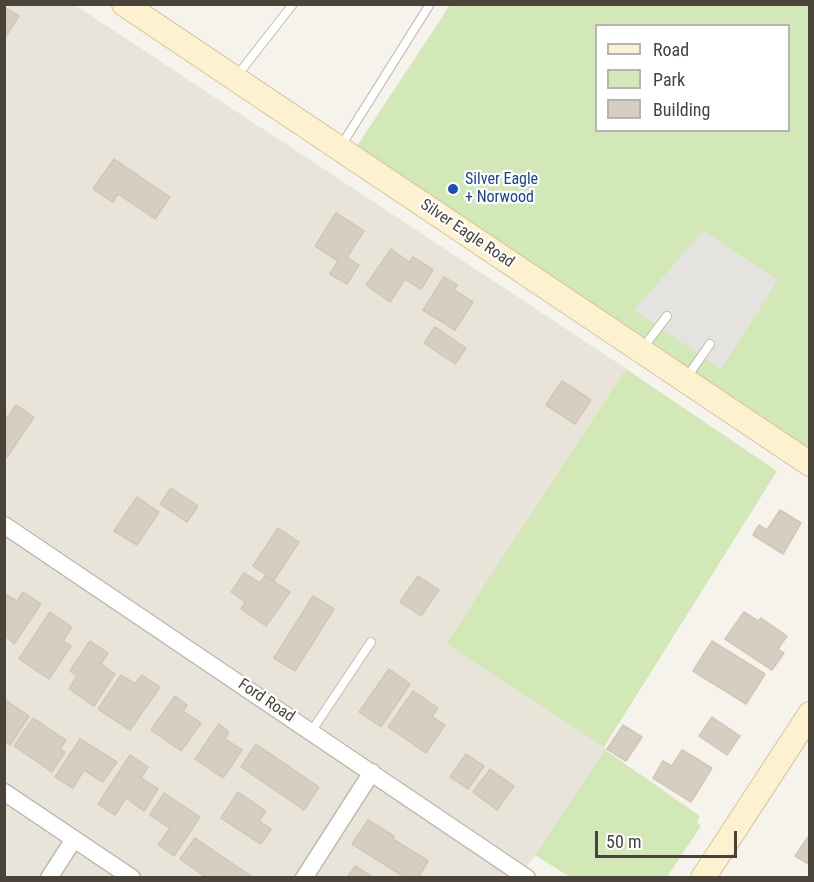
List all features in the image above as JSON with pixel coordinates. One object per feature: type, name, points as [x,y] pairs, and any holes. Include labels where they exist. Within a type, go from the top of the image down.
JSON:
[{"type":"main road","name":"Silver Eagle Road","points":[[124,4],[810,464]]},
{"type":"main road","points":[[703,878],[810,714]]},
{"type":"street","name":"Ford Road","points":[[4,525],[527,878]]},
{"type":"street","points":[[304,878],[372,772]]},
{"type":"street","points":[[4,792],[132,878]]},
{"type":"street","points":[[49,878],[74,839]]},
{"type":"lane","points":[[235,79],[293,4]]},
{"type":"lane","points":[[339,149],[430,4]]},
{"type":"lane","points":[[641,351],[667,316]]},
{"type":"lane","points":[[685,380],[710,344]]},
{"type":"lane","points":[[311,732],[371,642]]},
{"type":"shaded area","points":[[5,5],[75,5],[630,371],[448,645],[607,749],[520,877],[5,878]]},
{"type":"shaded area","points":[[703,231],[778,280],[721,369],[634,310]]},
{"type":"green space","points":[[450,5],[809,5],[809,453],[353,152]]},
{"type":"green space","points":[[626,369],[777,471],[604,747],[446,644]]},
{"type":"green space","points":[[605,750],[700,816],[697,822],[701,826],[667,877],[570,877],[535,855]]},
{"type":"building","points":[[4,7],[19,16],[4,39]]},
{"type":"building","points":[[114,159],[170,197],[155,219],[118,194],[113,202],[93,189]]},
{"type":"building","points":[[336,213],[364,231],[347,257],[359,265],[347,284],[330,274],[338,261],[315,246]]},
{"type":"building","points":[[391,249],[409,262],[413,257],[433,270],[421,289],[405,279],[390,302],[366,285]]},
{"type":"building","points":[[444,277],[457,285],[454,290],[473,302],[455,330],[423,310]]},
{"type":"building","points":[[435,327],[466,348],[455,364],[424,343]]},
{"type":"building","points":[[562,381],[591,400],[575,424],[546,405]]},
{"type":"building","points":[[16,405],[34,417],[7,457],[4,455],[4,415],[8,417]]},
{"type":"building","points":[[171,488],[198,506],[187,522],[160,504]]},
{"type":"building","points":[[137,497],[159,512],[137,545],[114,531]]},
{"type":"building","points":[[780,510],[801,523],[783,554],[753,535],[759,525],[767,530]]},
{"type":"building","points":[[278,528],[299,542],[274,580],[253,566]]},
{"type":"building","points":[[244,573],[260,583],[265,576],[290,592],[266,626],[241,609],[245,602],[231,592]]},
{"type":"building","points":[[418,576],[439,590],[421,616],[400,602]]},
{"type":"building","points":[[23,592],[41,604],[14,644],[4,635],[4,593],[17,601]]},
{"type":"building","points":[[313,596],[334,609],[295,671],[274,658]]},
{"type":"building","points":[[50,612],[72,627],[63,641],[71,646],[49,679],[19,659]]},
{"type":"building","points":[[744,612],[758,621],[761,618],[787,636],[778,649],[784,653],[772,670],[725,639]]},
{"type":"building","points":[[90,641],[108,653],[101,664],[115,674],[94,706],[69,689],[77,676],[70,671]]},
{"type":"building","points":[[712,641],[765,674],[746,704],[693,671]]},
{"type":"building","points":[[389,669],[410,684],[381,727],[359,712]]},
{"type":"building","points":[[121,675],[135,684],[142,675],[160,687],[130,730],[98,709]]},
{"type":"building","points":[[413,691],[438,708],[432,717],[445,725],[426,753],[388,727]]},
{"type":"building","points":[[175,696],[187,705],[183,711],[201,723],[181,751],[151,730]]},
{"type":"building","points":[[4,699],[29,716],[10,745],[4,741]]},
{"type":"building","points":[[712,717],[740,736],[727,755],[699,736]]},
{"type":"building","points":[[33,718],[66,740],[60,749],[65,752],[52,772],[14,746]]},
{"type":"building","points":[[219,724],[229,732],[225,739],[242,750],[223,778],[195,759]]},
{"type":"building","points":[[623,725],[642,737],[626,761],[607,749]]},
{"type":"building","points":[[80,739],[117,762],[103,782],[84,770],[73,788],[55,777]]},
{"type":"building","points":[[256,744],[319,787],[304,810],[241,767]]},
{"type":"building","points":[[682,750],[712,768],[691,802],[653,778],[663,761],[672,766]]},
{"type":"building","points":[[466,754],[484,766],[468,789],[450,777]]},
{"type":"building","points":[[130,755],[148,767],[141,778],[158,789],[144,811],[126,798],[115,815],[98,804]]},
{"type":"building","points":[[490,769],[514,786],[497,810],[473,792]]},
{"type":"building","points":[[238,792],[266,811],[259,821],[271,829],[261,844],[221,818]]},
{"type":"building","points":[[164,793],[200,817],[174,856],[158,845],[170,828],[150,815]]},
{"type":"building","points":[[368,820],[428,861],[418,878],[406,878],[352,844]]},
{"type":"building","points":[[810,834],[810,865],[795,856]]},
{"type":"building","points":[[195,838],[251,876],[250,878],[207,878],[180,859]]},
{"type":"building","points":[[355,866],[374,878],[347,878]]},
{"type":"place","name":"Silver Eagle + Norwood","points":[[453,189]]}]
